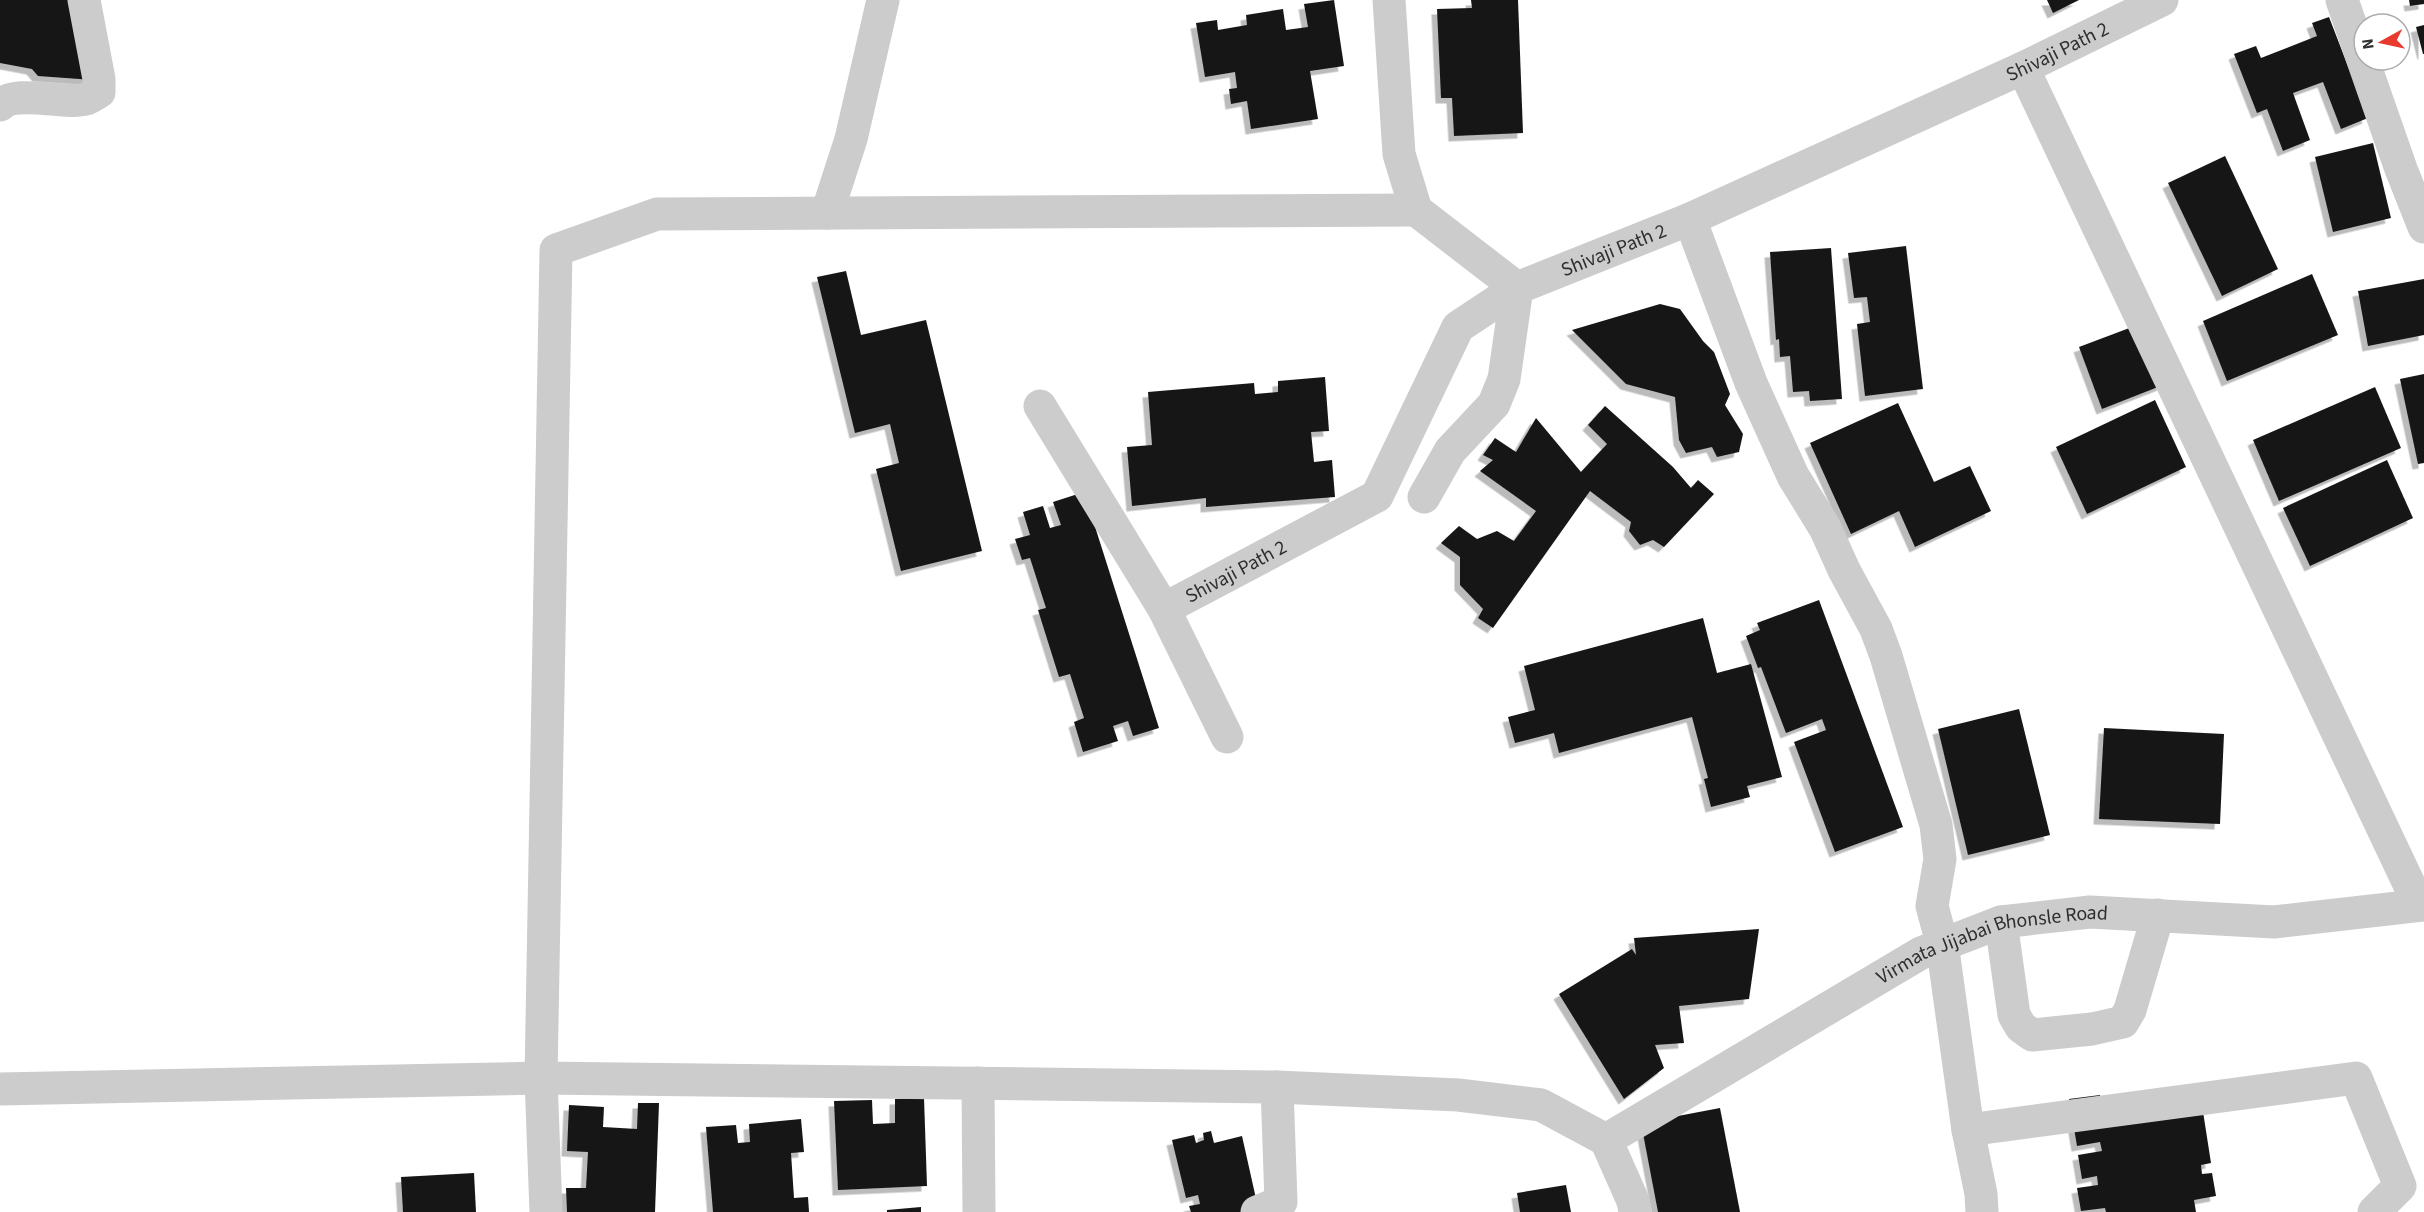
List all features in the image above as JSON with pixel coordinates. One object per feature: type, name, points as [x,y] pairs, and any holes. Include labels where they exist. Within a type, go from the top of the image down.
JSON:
[{"type":"street","points":[[0,105],[3,101],[19,99],[86,99],[99,92],[99,79],[84,0]]},
{"type":"street","points":[[827,213],[851,140],[883,0]]},
{"type":"street","points":[[1389,0],[1399,154],[1416,210],[1517,288],[1504,379],[1494,404],[1449,452],[1425,496]]},
{"type":"street","name":"Shivaji Path 2","points":[[1164,609],[1377,496],[1458,327],[1517,288],[1690,219],[2022,68],[2162,0]]},
{"type":"street","points":[[2342,0],[2412,167],[2424,227]]},
{"type":"street","points":[[2022,68],[2421,905]]},
{"type":"street","points":[[546,1212],[541,1078],[556,250],[657,214],[1416,210]]},
{"type":"street","points":[[1690,219],[1751,383],[1793,476],[1825,528],[1844,570],[1876,629],[1936,825],[1940,859],[1932,906],[1942,943],[1968,1130],[1982,1194],[1982,1212]]},
{"type":"street","points":[[1040,406],[1164,609],[1227,737]]},
{"type":"street","name":"Virmata Jijabai Bhonsle Road","points":[[1606,1140],[1921,953],[2001,922],[2090,912],[2274,922],[2421,905]]},
{"type":"street","points":[[2001,922],[2014,1015],[2021,1027],[2032,1035],[2092,1029],[2123,1022],[2130,1010],[2158,915]]},
{"type":"street","points":[[0,1089],[541,1078],[1277,1087],[1458,1095],[1541,1105],[1606,1140],[1633,1201],[1635,1212]]},
{"type":"street","points":[[1968,1130],[2356,1078],[2400,1186],[2374,1212]]},
{"type":"street","points":[[978,1083],[980,1212]]},
{"type":"street","points":[[1275,1209],[1277,1087]]},
{"type":"building","points":[[0,0],[69,0],[93,80],[38,76],[32,69],[0,63]]},
{"type":"building","points":[[1334,0],[1344,66],[1310,71],[1318,119],[1251,129],[1247,101],[1231,104],[1229,89],[1237,88],[1235,72],[1205,77],[1196,23],[1217,20],[1218,30],[1247,25],[1246,15],[1283,9],[1286,30],[1308,27],[1304,4]]},
{"type":"building","points":[[1471,0],[1518,0],[1523,133],[1454,136],[1452,98],[1441,98],[1437,9],[1472,8]]},
{"type":"building","points":[[2047,0],[2079,0],[2053,13]]},
{"type":"building","points":[[2409,0],[2424,0],[2424,4],[2410,6]]},
{"type":"building","points":[[2329,17],[2368,118],[2341,129],[2323,82],[2293,93],[2310,140],[2283,151],[2267,109],[2257,113],[2234,54],[2256,46],[2261,58],[2317,36],[2312,23]]},
{"type":"building","points":[[2424,25],[2424,54],[2423,54],[2416,27]]},
{"type":"building","points":[[2373,143],[2391,218],[2333,232],[2315,157]]},
{"type":"building","points":[[2225,156],[2278,269],[2222,296],[2168,183]]},
{"type":"building","points":[[1906,246],[1923,389],[1865,396],[1857,324],[1870,322],[1867,297],[1854,298],[1848,253]]},
{"type":"building","points":[[1831,248],[1842,399],[1810,401],[1809,391],[1793,392],[1790,356],[1780,357],[1779,339],[1776,340],[1770,252]]},
{"type":"building","points":[[846,271],[861,335],[926,320],[982,551],[901,571],[876,469],[899,463],[890,424],[855,433],[817,277]]},
{"type":"building","points":[[2312,274],[2338,335],[2227,381],[2203,321]]},
{"type":"building","points":[[2424,279],[2424,335],[2368,346],[2358,291]]},
{"type":"building","points":[[1660,304],[1680,309],[1703,341],[1714,352],[1730,394],[1725,405],[1743,434],[1739,452],[1717,457],[1712,447],[1686,453],[1679,440],[1675,397],[1626,384],[1572,330]]},
{"type":"building","points":[[2140,324],[2163,385],[2102,409],[2079,347]]},
{"type":"building","points":[[2424,374],[2424,463],[2418,464],[2400,379]]},
{"type":"building","points":[[1325,377],[1329,431],[1311,432],[1314,462],[1332,460],[1335,497],[1206,507],[1206,498],[1132,506],[1127,447],[1152,445],[1148,392],[1254,383],[1255,394],[1278,392],[1278,381]]},
{"type":"building","points":[[2375,387],[2401,448],[2279,501],[2253,440]]},
{"type":"building","points":[[2155,400],[2186,467],[2087,514],[2056,447]]},
{"type":"building","points":[[1898,403],[1934,482],[1970,466],[1991,511],[1915,547],[1899,511],[1851,534],[1810,443]]},
{"type":"building","points":[[1605,406],[1673,467],[1691,488],[1698,480],[1714,494],[1664,547],[1653,540],[1640,545],[1629,531],[1631,522],[1590,491],[1493,628],[1478,618],[1483,609],[1460,585],[1460,557],[1441,543],[1459,526],[1477,539],[1497,531],[1514,541],[1536,511],[1480,471],[1493,460],[1483,455],[1495,438],[1516,452],[1536,418],[1581,472],[1607,444],[1588,425]]},
{"type":"building","points":[[2387,460],[2413,518],[2310,566],[2283,508]]},
{"type":"building","points":[[1084,492],[1159,728],[1133,736],[1128,721],[1113,726],[1118,741],[1083,752],[1074,722],[1084,718],[1070,674],[1059,677],[1038,610],[1046,608],[1030,558],[1022,560],[1015,539],[1030,535],[1023,512],[1043,506],[1050,528],[1061,525],[1053,502]]},
{"type":"building","points":[[1819,600],[1903,827],[1835,852],[1794,742],[1826,730],[1822,719],[1786,733],[1761,667],[1758,668],[1746,636],[1760,630],[1757,623]]},
{"type":"building","points":[[1703,618],[1717,673],[1751,664],[1782,777],[1747,786],[1750,797],[1711,807],[1704,779],[1708,778],[1692,717],[1559,753],[1554,733],[1515,743],[1508,717],[1535,710],[1524,666]]},
{"type":"building","points":[[2019,709],[2050,835],[1968,855],[1938,729]]},
{"type":"building","points":[[2104,728],[2224,734],[2220,824],[2099,819]]},
{"type":"building","points":[[1759,929],[1749,999],[1679,1006],[1684,1043],[1655,1045],[1664,1068],[1624,1099],[1559,994],[1632,949],[1636,955],[1634,938]]},
{"type":"building","points":[[2199,1086],[2211,1163],[2201,1165],[2202,1174],[2212,1173],[2216,1196],[2194,1200],[2196,1212],[2106,1212],[2105,1208],[2081,1211],[2077,1188],[2098,1185],[2097,1176],[2082,1179],[2078,1155],[2102,1151],[2100,1142],[2077,1146],[2069,1099],[2100,1095],[2102,1108]]},
{"type":"building","points":[[924,1098],[927,1186],[838,1190],[834,1101],[872,1100],[873,1124],[895,1123],[895,1099]]},
{"type":"building","points":[[638,1103],[659,1103],[655,1212],[567,1212],[566,1188],[586,1188],[588,1152],[567,1151],[569,1105],[604,1107],[603,1127],[637,1129]]},
{"type":"building","points":[[1720,1108],[1740,1212],[1658,1212],[1641,1123]]},
{"type":"building","points":[[801,1119],[804,1152],[791,1153],[794,1198],[808,1197],[809,1212],[713,1212],[706,1127],[736,1125],[738,1143],[750,1142],[749,1124]]},
{"type":"building","points":[[1211,1131],[1214,1143],[1242,1136],[1259,1212],[1191,1212],[1189,1206],[1200,1204],[1198,1195],[1186,1198],[1172,1140],[1194,1135],[1196,1143],[1204,1140],[1203,1133]]},
{"type":"building","points":[[474,1173],[476,1212],[403,1212],[401,1177]]},
{"type":"building","points":[[1566,1185],[1571,1212],[1520,1212],[1517,1193]]},
{"type":"building","points":[[921,1207],[921,1212],[887,1212],[887,1210]]}]
